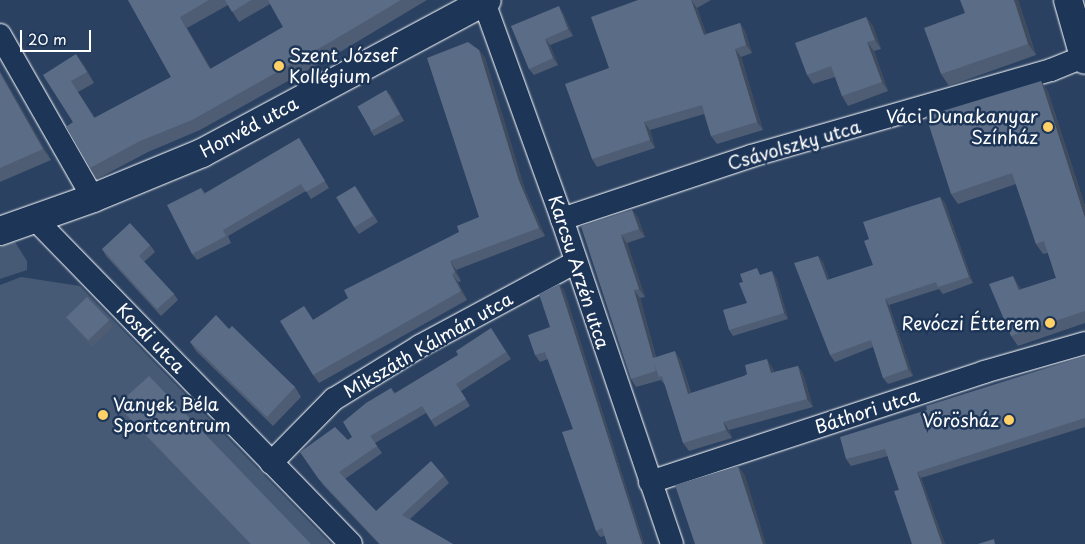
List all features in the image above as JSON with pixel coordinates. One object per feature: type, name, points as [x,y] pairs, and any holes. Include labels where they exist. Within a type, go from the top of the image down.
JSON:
[{"type":"street","points":[[1068,0],[1085,58]]},
{"type":"street","name":"Honvéd utca","points":[[0,231],[93,198],[202,153],[486,1]]},
{"type":"street","name":"Karcsu Arzén utca","points":[[486,1],[672,544]]},
{"type":"street","points":[[0,35],[93,198]]},
{"type":"street","name":"Csávolszky utca","points":[[562,219],[751,156],[1051,70],[1085,58]]},
{"type":"street","name":"Kosdi utca","points":[[35,219],[351,544]]},
{"type":"street","name":"Mikszáth Kálmán utca","points":[[271,463],[334,399],[420,346],[576,262]]},
{"type":"street","name":"Báthori utca","points":[[650,482],[975,375],[1085,343]]},
{"type":"shaded area","points":[[15,242],[27,261],[27,270],[0,279],[0,247]]},
{"type":"shaded area","name":"Vanyek Béla Sportcentrum","points":[[21,277],[80,286],[331,544],[0,544],[0,285]]},
{"type":"building","points":[[128,0],[209,0],[180,17],[210,69],[283,27],[268,0],[401,0],[192,120],[140,141],[90,168],[66,127],[73,122],[43,75],[76,54],[87,72],[71,81],[94,118],[171,77]]},
{"type":"building","points":[[225,0],[251,0],[232,12]]},
{"type":"building","points":[[638,0],[691,0],[704,35],[740,23],[746,45],[735,49],[757,122],[711,136],[702,105],[644,122],[650,140],[592,159],[565,84],[609,68],[591,17]]},
{"type":"building","points":[[960,0],[1014,0],[1028,44],[941,74],[924,28],[965,13]]},
{"type":"building","points":[[559,6],[568,29],[545,39],[553,58],[529,69],[511,26]]},
{"type":"building","points":[[866,17],[875,40],[867,42],[882,82],[842,96],[831,66],[807,75],[795,43]]},
{"type":"building","points":[[468,42],[479,50],[519,181],[539,228],[450,261],[455,272],[452,274],[461,291],[313,375],[280,321],[304,306],[313,320],[348,298],[344,290],[459,232],[457,226],[479,217],[427,58]]},
{"type":"building","points":[[0,73],[43,149],[0,168]]},
{"type":"building","points":[[1041,81],[1085,218],[1085,311],[1011,336],[989,284],[1013,276],[1019,290],[1056,278],[1044,241],[1036,244],[1012,173],[951,194],[926,116]]},
{"type":"building","points":[[386,90],[400,114],[371,131],[357,106]]},
{"type":"building","points":[[299,138],[325,181],[306,192],[301,184],[223,230],[226,236],[192,254],[167,205],[201,188],[204,194]]},
{"type":"building","points":[[355,186],[373,216],[354,227],[336,197]]},
{"type":"building","points":[[940,197],[969,277],[938,287],[936,282],[885,299],[908,369],[883,378],[871,340],[830,355],[794,263],[818,256],[827,280],[873,265],[864,241],[869,239],[863,222]]},
{"type":"building","points":[[632,210],[639,229],[621,235],[639,289],[634,290],[653,358],[675,351],[688,394],[744,376],[747,374],[745,365],[767,359],[771,373],[798,366],[807,399],[723,422],[726,430],[683,443],[662,376],[659,377],[654,363],[656,371],[631,379],[581,226]]},
{"type":"building","points":[[130,223],[150,245],[139,256],[174,294],[157,309],[102,249]]},
{"type":"building","points":[[757,268],[760,275],[772,271],[784,313],[729,330],[723,310],[747,303],[739,283],[743,282],[740,274]]},
{"type":"building","points":[[559,284],[642,544],[607,544],[602,528],[596,531],[562,432],[573,429],[545,352],[535,355],[528,335],[550,327],[539,294]]},
{"type":"building","points":[[87,297],[109,320],[88,340],[66,317]]},
{"type":"building","points":[[216,315],[229,329],[232,326],[295,387],[267,417],[190,342]]},
{"type":"building","points":[[491,328],[506,352],[456,384],[466,399],[431,420],[422,406],[370,436],[377,446],[339,472],[376,511],[431,461],[444,476],[402,515],[453,544],[380,544],[318,478],[300,452],[335,427],[348,440],[352,437],[343,422],[366,403],[391,388],[394,394],[458,355],[456,351]]},
{"type":"building","points":[[1085,356],[1085,418],[917,472],[942,544],[912,544],[894,491],[899,490],[885,449],[846,459],[840,437],[927,410],[926,406]]},
{"type":"building","points":[[149,376],[311,544],[251,544],[117,405]]},
{"type":"building","points":[[738,466],[763,544],[695,544],[675,485]]},
{"type":"building","points":[[994,539],[995,544],[978,544]]},
{"type":"place","name":"Szent József Kollégium","points":[[279,66]]},
{"type":"place","name":"Váci Dunakanyar Színház","points":[[1048,127]]},
{"type":"place","name":"Revóczi Étterem","points":[[1050,323]]},
{"type":"place","name":"Vanyek Béla Sportcentrum","points":[[103,415]]},
{"type":"place","name":"Vörösház","points":[[1009,420]]}]
